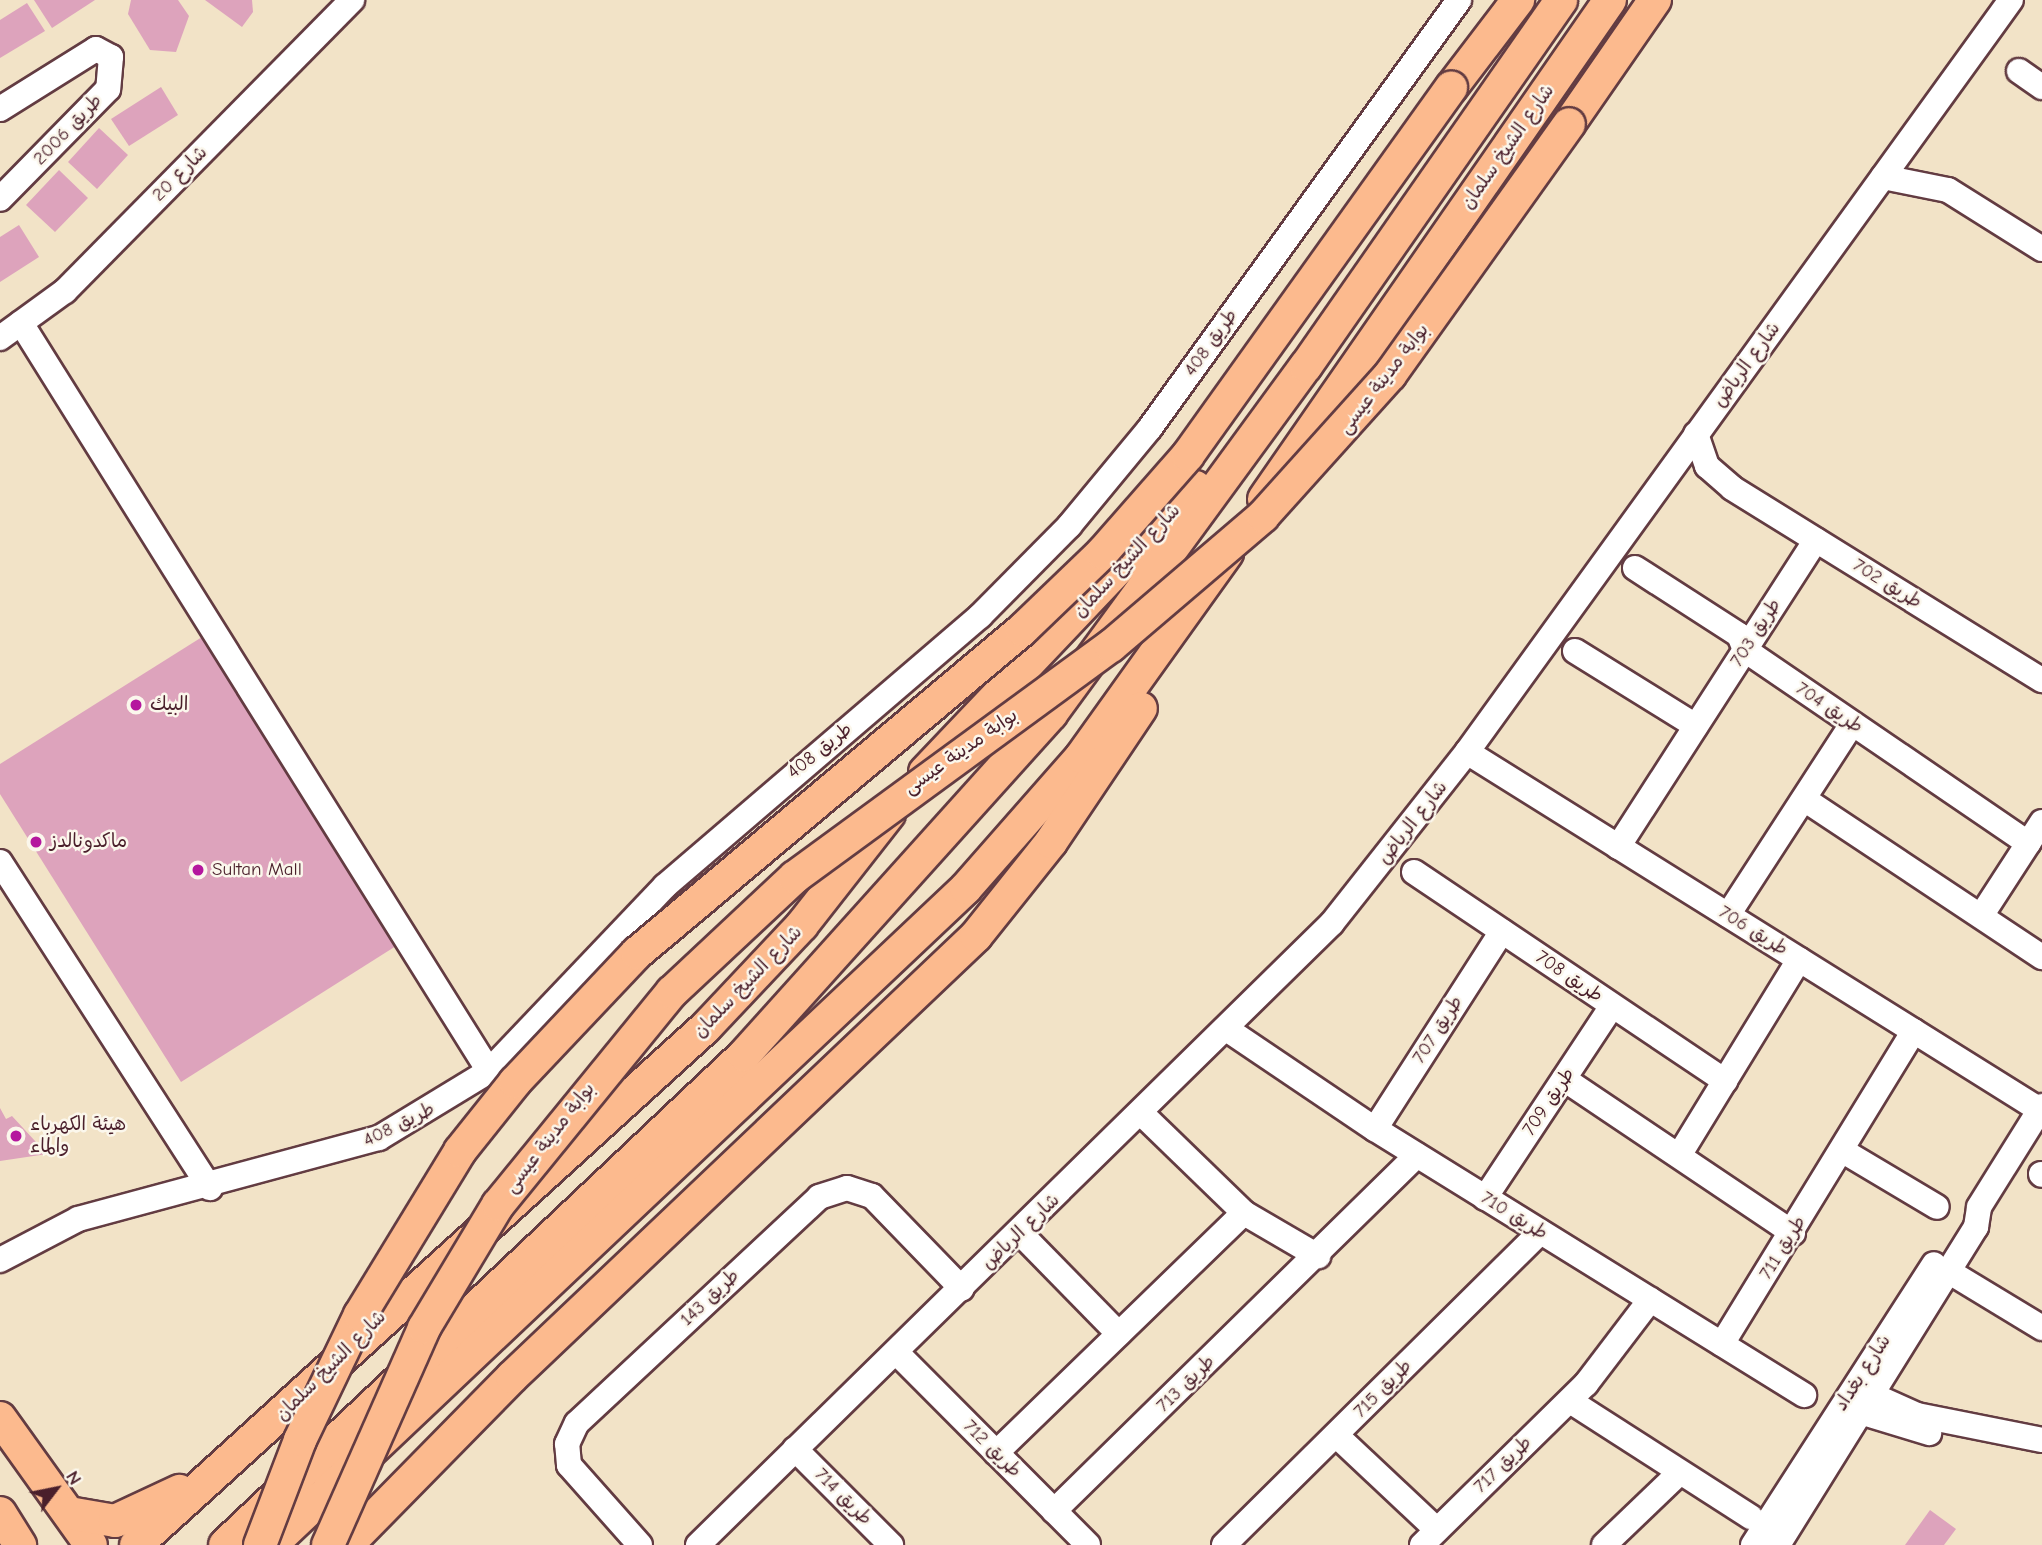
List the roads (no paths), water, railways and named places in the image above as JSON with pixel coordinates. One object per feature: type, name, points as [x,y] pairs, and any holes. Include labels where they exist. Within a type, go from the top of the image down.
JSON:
[{"type":"main road","points":[[260,1545],[300,1440],[360,1315],[460,1151],[515,1082],[638,953],[1022,630],[1102,553],[1188,455],[1451,88],[1518,0]]},
{"type":"main road","name":"شارع الشيخ سلمان","points":[[225,1545],[624,1173],[829,964],[1051,714],[1306,366],[1561,0]]},
{"type":"main road","name":"شارع الشيخ سلمان","points":[[271,1545],[966,888],[1081,757],[1191,606],[1610,0]]},
{"type":"main road","name":"بوابة مدينة عيسى","points":[[328,1545],[424,1328],[498,1205],[672,992],[794,877],[1153,614],[1272,507],[1390,376],[1655,0]]},
{"type":"main road","name":"شارع الشيخ سلمان","points":[[135,1545],[233,1462],[377,1320],[616,1112],[750,983],[918,780],[1306,366]]},
{"type":"main road","name":"شارع الشيخ سلمان","points":[[347,1545],[503,1385],[976,936],[1051,842],[1133,721],[1175,655],[1191,606]]},
{"type":"main road","points":[[0,1418],[91,1545]]},
{"type":"main road","points":[[69,1513],[100,1521],[129,1518],[233,1462]]},
{"type":"main road","points":[[0,1513],[20,1545]]},
{"type":"street","name":"شارع 20","points":[[0,338],[65,291],[352,0]]},
{"type":"street","name":"طريق 408","points":[[0,1260],[78,1219],[210,1188],[379,1138],[489,1071],[665,886],[980,616],[1069,526],[1150,428],[1459,0]]},
{"type":"street","name":"شارع الرياض","points":[[703,1543],[795,1449],[1228,1030],[1332,923],[1467,752],[2011,0]]},
{"type":"street","name":"طريق 2006","points":[[0,108],[96,49],[111,57],[108,89],[1,196]]},
{"type":"street","points":[[2019,71],[2042,87]]},
{"type":"street","points":[[1907,142],[1948,190],[2042,249]]},
{"type":"street","points":[[1883,177],[1948,190]]},
{"type":"street","points":[[21,323],[489,1071]]},
{"type":"street","name":"طريق 702","points":[[1696,434],[1707,466],[1732,488],[2042,680]]},
{"type":"street","name":"طريق 702","points":[[1667,475],[1705,478],[1732,488]]},
{"type":"street","name":"طريق 703","points":[[1618,846],[1816,540]]},
{"type":"street","name":"طريق 704","points":[[1635,568],[1739,635],[1745,650],[2028,843]]},
{"type":"street","points":[[1575,651],[1696,726]]},
{"type":"street","points":[[1728,915],[1852,724]]},
{"type":"street","name":"طريق 706","points":[[1467,752],[2041,1108]]},
{"type":"street","points":[[1804,799],[2042,957]]},
{"type":"street","points":[[1981,916],[2042,822]]},
{"type":"street","points":[[0,862],[210,1188]]},
{"type":"street","name":"طريق 708","points":[[1414,872],[1725,1081]]},
{"type":"street","name":"طريق 707","points":[[1375,1129],[1502,932]]},
{"type":"street","points":[[1680,1154],[1799,960]]},
{"type":"street","name":"طريق 709","points":[[1485,1198],[1612,1006]]},
{"type":"street","name":"طريق 710","points":[[1228,1030],[1417,1156],[1804,1395]]},
{"type":"street","name":"طريق 711","points":[[1722,1344],[1793,1233],[1914,1031]]},
{"type":"street","points":[[1564,1079],[1680,1154],[1793,1233]]},
{"type":"street","name":"شارع بغداد","points":[[1778,1545],[1857,1400],[1963,1218],[1979,1207],[2041,1108]]},
{"type":"street","points":[[1142,1114],[1244,1213],[1318,1256]]},
{"type":"street","points":[[1843,1151],[1937,1207]]},
{"type":"street","name":"طريق 713","points":[[1054,1511],[1318,1256],[1417,1156]]},
{"type":"street","name":"طريق 143","points":[[640,1545],[569,1465],[567,1444],[577,1423],[819,1197],[847,1188],[872,1196],[962,1289]]},
{"type":"street","name":"شارع بغداد","points":[[1753,1545],[1948,1271],[1976,1227],[1979,1207]]},
{"type":"street","points":[[996,1453],[1244,1213]]},
{"type":"street","name":"طريق 715","points":[[1224,1545],[1540,1232]]},
{"type":"street","points":[[1020,1233],[1119,1334]]},
{"type":"street","points":[[1948,1271],[2042,1328]]},
{"type":"street","name":"طريق 717","points":[[1336,1436],[1429,1537],[1570,1401],[1650,1300]]},
{"type":"street","name":"طريق 712","points":[[896,1352],[1088,1545]]},
{"type":"street","points":[[1857,1400],[2042,1440]]},
{"type":"street","points":[[1570,1401],[1677,1475],[1751,1517]]},
{"type":"street","name":"طريق 714","points":[[795,1449],[891,1545]]},
{"type":"street","points":[[1604,1545],[1677,1475]]},
{"type":"place","name":"البيك","points":[[136,705]]},
{"type":"place","name":"ماكدونالدز","points":[[36,842]]},
{"type":"place","name":"Sultan Mall","points":[[198,870]]},
{"type":"place","name":"هيئة الكهرباء والماء","points":[[16,1136]]}]
